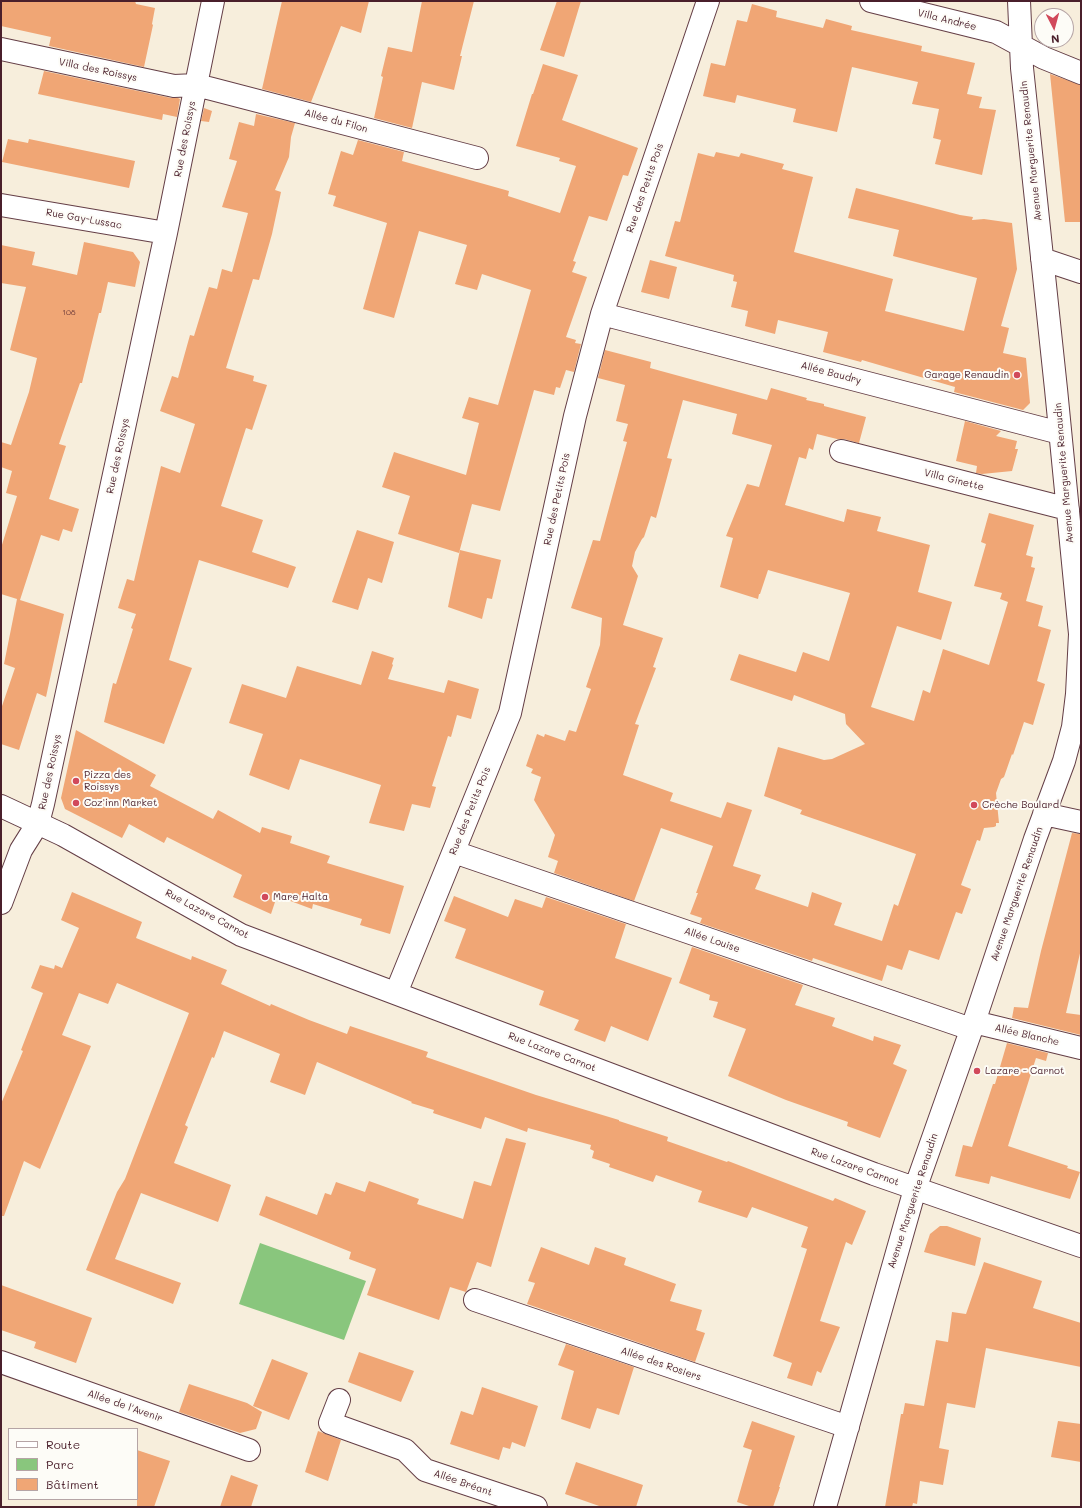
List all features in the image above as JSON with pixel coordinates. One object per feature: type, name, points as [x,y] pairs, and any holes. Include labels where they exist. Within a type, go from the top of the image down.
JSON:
[{"type":"street","name":"Rue des Roissys","points":[[1,902],[21,850],[38,823],[166,233],[213,1]]},
{"type":"street","name":"Rue des Petits Pois","points":[[396,993],[510,713],[575,416],[602,314],[708,1]]},
{"type":"street","name":"Villa Andrée","points":[[871,1],[996,32],[1044,58],[1081,73]]},
{"type":"street","name":"Avenue Marguerite Renaudin","points":[[826,1507],[915,1189],[1044,814],[1077,724],[1080,634],[1020,46],[1019,1]]},
{"type":"street","name":"Villa des Roissys","points":[[1,49],[174,86],[196,85]]},
{"type":"street","name":"Allée du Filon","points":[[196,85],[477,158]]},
{"type":"street","name":"Rue Gay-Lussac","points":[[1,204],[166,233]]},
{"type":"street","points":[[1042,259],[1081,272]]},
{"type":"street","name":"Allée Baudry","points":[[602,314],[1060,433]]},
{"type":"street","name":"Villa Ginette","points":[[841,451],[1068,509]]},
{"type":"street","name":"Rue Lazare Carnot","points":[[1,806],[63,835],[241,935],[915,1189],[1081,1246]]},
{"type":"street","points":[[1044,814],[1081,822]]},
{"type":"street","name":"Allée Louise","points":[[454,852],[972,1026]]},
{"type":"street","name":"Allée Blanche","points":[[972,1026],[1081,1048]]},
{"type":"street","name":"Allée des Rosiers","points":[[475,1300],[848,1427]]},
{"type":"street","name":"Allée de l'Avenir","points":[[1,1362],[249,1450]]},
{"type":"street","name":"Allée Bréant","points":[[339,1400],[330,1423],[406,1450],[425,1470],[536,1507]]},
{"type":"green space","points":[[260,1243],[366,1281],[344,1340],[239,1304]]},
{"type":"building","points":[[1,1],[135,1],[136,4],[155,8],[144,67],[49,46],[51,37],[1,26]]},
{"type":"building","points":[[282,1],[369,1],[361,33],[341,26],[311,102],[262,89]]},
{"type":"building","points":[[422,1],[474,1],[460,56],[462,56],[454,90],[422,82],[412,128],[374,118],[383,77],[381,76],[388,47],[412,52]]},
{"type":"building","points":[[557,1],[581,1],[564,57],[540,50]]},
{"type":"building","points":[[752,4],[777,11],[776,17],[823,28],[826,19],[852,26],[851,30],[922,46],[921,51],[975,63],[967,94],[982,97],[979,108],[996,110],[982,175],[935,164],[941,140],[933,138],[939,109],[912,104],[918,82],[852,67],[837,132],[793,122],[796,109],[737,95],[735,103],[703,96],[711,63],[725,66],[737,20],[747,22]]},
{"type":"building","points":[[543,64],[578,75],[562,120],[638,148],[628,176],[623,175],[607,221],[589,216],[573,261],[576,262],[572,272],[587,277],[566,337],[576,340],[575,343],[581,344],[574,372],[566,370],[560,388],[556,387],[554,395],[534,390],[500,511],[472,504],[459,553],[398,534],[410,496],[382,487],[394,452],[466,475],[479,423],[462,418],[469,397],[498,405],[531,290],[482,274],[477,290],[455,284],[467,245],[419,231],[394,318],[363,309],[387,223],[333,206],[336,196],[328,194],[341,151],[353,155],[358,140],[404,152],[402,161],[509,191],[508,196],[560,213],[576,166],[559,161],[560,158],[516,146]]},
{"type":"building","points":[[44,71],[171,98],[178,98],[180,99],[177,117],[163,114],[162,120],[38,94]]},
{"type":"building","points":[[1050,74],[1081,85],[1081,222],[1065,222]]},
{"type":"building","points":[[204,108],[212,111],[209,122],[201,121]]},
{"type":"building","points":[[256,114],[295,123],[291,137],[289,157],[275,190],[281,192],[272,234],[259,280],[253,279],[226,368],[254,376],[253,381],[267,385],[252,430],[246,428],[221,506],[263,520],[252,552],[296,567],[288,588],[199,560],[169,660],[192,668],[164,744],[104,722],[113,683],[116,684],[133,629],[131,628],[136,614],[118,608],[127,579],[134,581],[161,466],[180,473],[195,424],[160,411],[172,376],[178,378],[190,335],[194,336],[209,287],[217,289],[222,269],[232,272],[248,213],[222,207],[237,161],[229,159],[239,122],[254,126]]},
{"type":"building","points":[[8,139],[28,143],[29,139],[135,161],[129,188],[2,162]]},
{"type":"building","points":[[716,152],[739,157],[741,153],[784,164],[782,169],[813,177],[794,252],[893,279],[885,311],[964,331],[977,278],[893,256],[899,230],[848,218],[856,188],[973,217],[972,220],[984,219],[1012,223],[1017,269],[1001,326],[1009,328],[1003,353],[1026,358],[1030,403],[1023,410],[954,392],[955,387],[862,360],[861,362],[823,352],[828,332],[778,320],[775,334],[745,326],[748,311],[731,307],[737,282],[733,281],[734,275],[665,256],[675,221],[680,222],[698,153],[714,157]]},
{"type":"building","points":[[84,242],[133,252],[140,262],[135,287],[108,282],[82,383],[80,383],[59,444],[66,446],[49,499],[79,509],[72,532],[63,529],[59,541],[41,535],[20,600],[64,614],[46,697],[37,693],[19,750],[1,744],[1,709],[15,668],[4,664],[17,599],[1,594],[1,548],[17,496],[6,493],[12,471],[1,467],[1,442],[11,445],[29,392],[37,358],[10,350],[26,287],[1,283],[1,245],[35,252],[32,265],[77,275]]},
{"type":"building","points":[[650,260],[677,267],[669,299],[641,292]]},
{"type":"building","points":[[605,350],[651,362],[650,368],[767,400],[771,388],[807,398],[806,400],[824,404],[824,406],[866,417],[859,443],[817,434],[813,450],[809,448],[806,459],[799,457],[785,505],[844,522],[847,509],[881,517],[877,531],[930,545],[918,592],[952,602],[941,640],[897,626],[871,707],[914,721],[923,690],[930,693],[943,649],[989,665],[1008,602],[1000,599],[1002,593],[974,586],[986,544],[981,542],[989,513],[1034,525],[1026,555],[1033,557],[1031,567],[1035,568],[1026,601],[1043,606],[1038,626],[1051,630],[1037,681],[1045,684],[1033,725],[1024,722],[1013,755],[1012,754],[1004,777],[1001,779],[996,793],[999,823],[996,823],[996,826],[994,827],[984,828],[980,841],[977,840],[961,885],[971,889],[962,914],[956,912],[939,960],[909,950],[902,970],[887,965],[882,981],[813,958],[812,961],[700,923],[702,918],[690,914],[713,846],[661,828],[634,901],[554,873],[558,861],[548,857],[555,835],[534,800],[541,777],[531,773],[533,769],[526,766],[537,734],[544,737],[545,734],[565,741],[569,730],[576,732],[591,689],[586,687],[600,645],[602,618],[571,608],[593,540],[600,541],[627,442],[623,441],[628,424],[616,421],[625,385],[598,378]],"holes":[[[683,400],[737,414],[732,434],[772,445],[759,487],[747,484],[726,536],[733,538],[720,587],[758,599],[768,570],[850,593],[829,661],[803,652],[796,672],[739,654],[730,680],[792,701],[794,695],[845,714],[846,724],[865,744],[832,759],[824,760],[778,747],[764,796],[802,810],[800,814],[916,854],[898,906],[894,904],[882,941],[834,925],[842,903],[812,892],[808,907],[755,889],[761,875],[733,866],[752,810],[727,802],[721,818],[670,801],[673,793],[623,775],[639,725],[635,724],[656,668],[653,667],[663,638],[623,625],[638,576],[632,566],[635,552],[644,537],[651,516],[656,518],[672,459],[667,458]]]},
{"type":"building","points":[[965,421],[1001,431],[996,436],[1017,441],[1015,449],[1018,449],[1012,471],[982,474],[976,473],[977,466],[956,461]]},
{"type":"building","points":[[357,530],[394,542],[382,583],[368,578],[358,610],[332,602]]},
{"type":"building","points":[[460,550],[501,560],[492,599],[487,598],[482,619],[448,607]]},
{"type":"building","points":[[372,651],[394,658],[388,679],[444,693],[448,680],[479,689],[471,719],[457,715],[451,737],[448,736],[432,786],[436,787],[430,808],[412,804],[404,831],[369,823],[381,785],[300,759],[289,790],[249,775],[263,734],[229,723],[242,684],[286,698],[297,666],[361,685]]},
{"type":"building","points":[[76,730],[156,775],[150,786],[213,819],[218,810],[260,833],[262,827],[292,836],[290,843],[330,856],[327,863],[404,886],[390,934],[360,925],[362,919],[313,904],[312,909],[277,896],[271,914],[233,897],[242,875],[167,837],[164,843],[129,824],[122,838],[65,809],[61,798]]},
{"type":"building","points":[[1072,833],[1081,834],[1081,949],[1066,1013],[1081,1015],[1081,1035],[1012,1018],[1014,1007],[1028,1008],[1041,951]]},
{"type":"building","points":[[72,892],[142,922],[136,938],[191,960],[192,956],[227,970],[221,984],[270,1006],[271,1004],[347,1034],[350,1026],[428,1052],[426,1057],[536,1095],[619,1120],[668,1137],[667,1141],[727,1162],[728,1161],[833,1201],[835,1198],[866,1211],[852,1245],[846,1242],[820,1321],[840,1327],[821,1373],[817,1371],[812,1386],[787,1378],[792,1363],[773,1356],[807,1249],[801,1247],[808,1227],[752,1207],[747,1218],[698,1202],[702,1191],[656,1175],[653,1182],[609,1167],[610,1164],[592,1158],[594,1151],[590,1149],[591,1145],[528,1128],[527,1132],[485,1117],[481,1129],[433,1113],[434,1110],[411,1103],[412,1102],[317,1062],[305,1095],[270,1082],[280,1054],[224,1031],[185,1125],[188,1127],[174,1163],[231,1185],[218,1222],[141,1193],[115,1259],[181,1283],[173,1304],[86,1270],[117,1192],[125,1179],[189,1013],[117,983],[108,1004],[79,993],[62,1035],[91,1046],[40,1169],[24,1161],[4,1216],[1,1216],[1,1104],[23,1051],[21,1050],[43,993],[31,988],[40,965],[54,969],[55,965],[62,968],[79,928],[61,920]]},
{"type":"building","points":[[454,896],[508,917],[515,899],[542,908],[546,897],[626,924],[615,958],[672,978],[648,1041],[611,1026],[605,1042],[574,1030],[579,1020],[539,1005],[544,991],[455,958],[466,929],[444,921]]},
{"type":"building","points":[[692,947],[803,985],[795,1005],[835,1018],[832,1026],[873,1041],[874,1036],[901,1045],[893,1064],[907,1070],[880,1138],[847,1126],[848,1122],[786,1100],[728,1076],[746,1029],[713,1017],[718,1002],[709,1000],[710,995],[679,983]]},
{"type":"building","points":[[1007,1043],[1048,1053],[1046,1061],[1036,1058],[1008,1146],[1068,1166],[1067,1168],[1080,1172],[1070,1199],[991,1176],[989,1184],[955,1176],[963,1145],[972,1147],[993,1084],[995,1084]]},
{"type":"building","points":[[506,1138],[526,1143],[491,1267],[477,1262],[466,1292],[450,1287],[439,1320],[367,1295],[376,1269],[349,1259],[351,1252],[259,1215],[266,1196],[317,1215],[325,1193],[331,1195],[336,1182],[365,1192],[369,1181],[419,1199],[417,1204],[463,1219],[474,1181],[491,1186]]},
{"type":"building","points":[[940,1226],[947,1226],[981,1238],[975,1266],[924,1252],[930,1234]]},
{"type":"building","points":[[541,1247],[589,1265],[595,1247],[626,1258],[624,1265],[676,1284],[670,1301],[702,1310],[696,1330],[705,1333],[695,1362],[527,1304],[535,1283],[528,1281]]},
{"type":"building","points":[[984,1262],[1042,1281],[1033,1308],[1081,1323],[1081,1367],[986,1348],[975,1408],[947,1403],[939,1448],[949,1450],[943,1485],[920,1481],[917,1504],[913,1503],[912,1507],[885,1507],[901,1414],[903,1414],[905,1403],[924,1406],[936,1340],[948,1342],[952,1312],[966,1314]]},
{"type":"building","points":[[1,1285],[92,1318],[76,1363],[34,1348],[36,1342],[1,1330]]},
{"type":"building","points":[[566,1344],[634,1367],[619,1415],[597,1408],[590,1429],[561,1419],[574,1371],[558,1365]]},
{"type":"building","points":[[359,1352],[414,1371],[401,1402],[348,1382]]},
{"type":"building","points":[[272,1359],[308,1373],[289,1420],[253,1406]]},
{"type":"building","points":[[189,1384],[247,1403],[262,1412],[256,1429],[240,1433],[179,1412]]},
{"type":"building","points":[[482,1387],[538,1406],[525,1447],[512,1442],[510,1449],[503,1447],[499,1460],[450,1444],[461,1411],[473,1415]]},
{"type":"building","points":[[752,1421],[795,1436],[773,1507],[752,1507],[737,1502],[752,1450],[743,1447]]},
{"type":"building","points":[[1058,1421],[1081,1424],[1081,1462],[1051,1457]]},
{"type":"building","points":[[318,1431],[341,1440],[328,1481],[305,1472]]},
{"type":"building","points":[[138,1450],[170,1461],[154,1507],[137,1507]]},
{"type":"building","points":[[576,1462],[643,1485],[636,1507],[602,1507],[565,1494]]},
{"type":"building","points":[[231,1475],[258,1485],[251,1507],[220,1507]]},
{"type":"place","name":"Garage Renaudin","points":[[1017,375]]},
{"type":"place","name":"Pizza des Roissys","points":[[76,781]]},
{"type":"place","name":"Coz'inn Market","points":[[76,803]]},
{"type":"place","name":"Crèche Boulard","points":[[974,805]]},
{"type":"place","name":"Mare Halta","points":[[265,897]]},
{"type":"place","name":"Lazare - Carnot","points":[[977,1071]]}]
